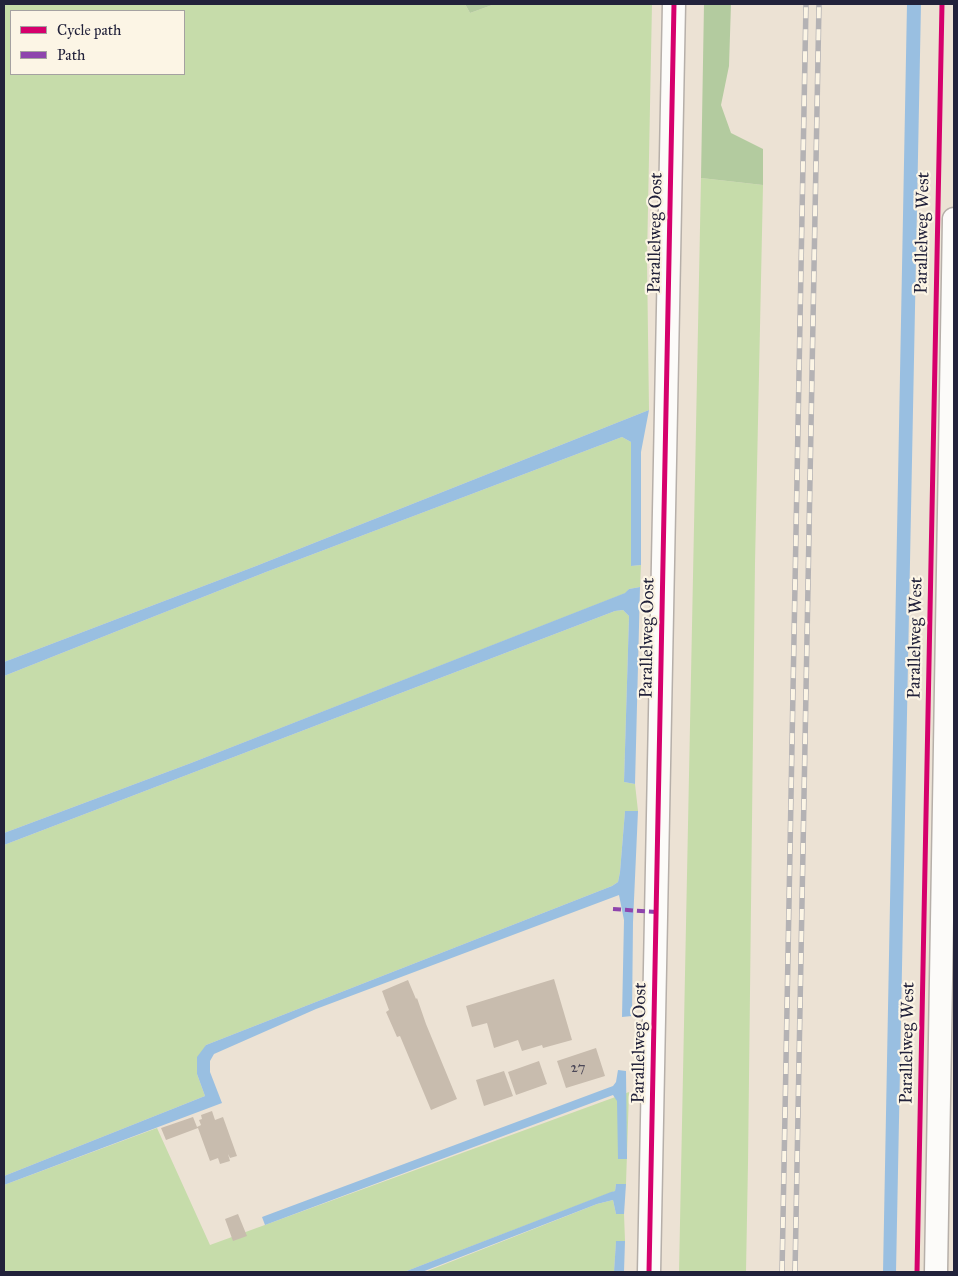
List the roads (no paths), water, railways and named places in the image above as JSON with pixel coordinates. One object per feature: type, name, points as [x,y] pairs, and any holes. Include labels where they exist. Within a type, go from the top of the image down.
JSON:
[{"type":"street","name":"Parallelweg Oost","points":[[649,1272],[674,4]]},
{"type":"street","name":"Parallelweg West","points":[[936,1272],[954,219]]},
{"type":"water","points":[[907,4],[921,4],[896,1272],[883,1272]]},
{"type":"water","points":[[649,410],[641,452],[641,565],[631,566],[631,442],[622,437],[266,572],[4,676],[4,662],[256,566]]},
{"type":"water","points":[[640,587],[635,784],[624,782],[629,616],[623,610],[615,611],[4,845],[4,833],[191,763],[625,593],[629,589]]},
{"type":"water","points":[[625,811],[638,811],[633,922],[632,1016],[622,1017],[624,920],[619,895],[316,1009],[214,1054],[210,1061],[210,1072],[222,1103],[4,1185],[4,1176],[205,1096],[197,1074],[197,1057],[206,1045],[612,886],[618,882],[620,872]]},
{"type":"water","points":[[618,1070],[626,1071],[627,1159],[618,1159],[617,1101],[613,1095],[265,1225],[262,1217],[613,1086],[616,1082]]},
{"type":"water","points":[[616,1184],[626,1184],[624,1214],[616,1214],[613,1200],[597,1204],[422,1272],[404,1272],[615,1191]]},
{"type":"water","points":[[616,1241],[625,1241],[624,1272],[614,1272]]},
{"type":"railway","points":[[782,1272],[806,4]]},
{"type":"railway","points":[[795,1272],[819,4]]}]
